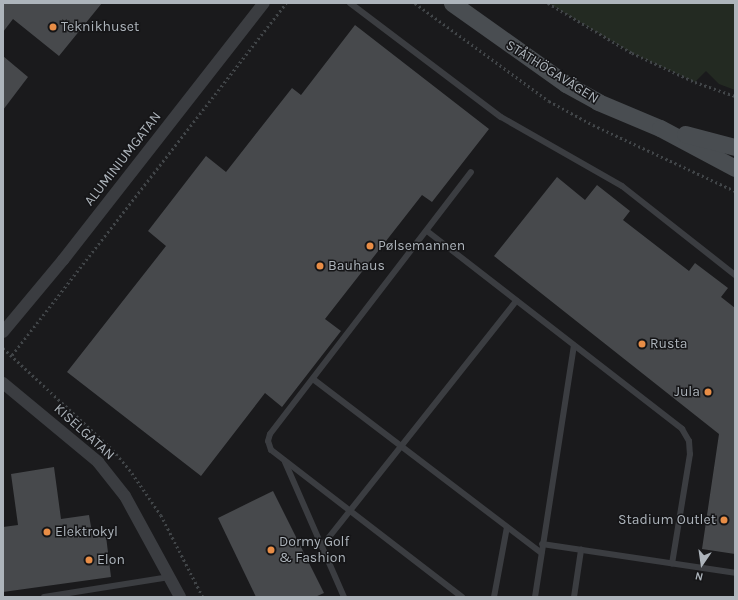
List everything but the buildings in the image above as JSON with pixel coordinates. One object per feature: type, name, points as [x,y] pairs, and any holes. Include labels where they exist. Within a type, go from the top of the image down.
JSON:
[{"type":"main road","name":"STÅTHÖGAVÄGEN","points":[[452,3],[566,84],[598,102],[660,128],[735,168]]},
{"type":"main road","name":"STÅTHÖGAVÄGEN","points":[[660,128],[735,147]]},
{"type":"street","name":"ALUMINIUMGATAN","points":[[3,332],[64,260],[262,3]]},
{"type":"street","name":"KISELGATAN","points":[[3,383],[98,462],[125,496],[180,597]]},
{"type":"lane","points":[[350,3],[501,117],[622,186],[735,275]]},
{"type":"lane","points":[[462,597],[271,450],[270,434],[471,172]]},
{"type":"lane","points":[[426,231],[682,429],[690,441],[690,454],[672,564]]},
{"type":"lane","points":[[322,546],[516,301]]},
{"type":"lane","points":[[535,597],[542,544],[574,346]]},
{"type":"lane","points":[[313,378],[541,553]]},
{"type":"lane","points":[[284,460],[344,597]]},
{"type":"lane","points":[[494,597],[507,527]]},
{"type":"lane","points":[[542,544],[735,573]]},
{"type":"lane","points":[[574,597],[582,550]]},
{"type":"lane","points":[[44,597],[170,577]]},
{"type":"path","points":[[12,355],[286,3]]},
{"type":"path","points":[[548,3],[632,54],[695,82],[735,96]]},
{"type":"shaded area","points":[[548,3],[735,3],[735,90],[719,84],[706,71],[695,82],[632,53]]},
{"type":"place","name":"Teknikhuset","points":[[53,27]]},
{"type":"place","name":"Pølsemannen","points":[[370,246]]},
{"type":"place","name":"Bauhaus","points":[[320,266]]},
{"type":"place","name":"Rusta","points":[[642,344]]},
{"type":"place","name":"Jula","points":[[708,392]]},
{"type":"place","name":"Stadium Outlet","points":[[724,520]]},
{"type":"place","name":"Elektrokyl","points":[[47,532]]},
{"type":"place","name":"Dormy Golf & Fashion","points":[[271,550]]},
{"type":"place","name":"Elon","points":[[89,560]]}]
